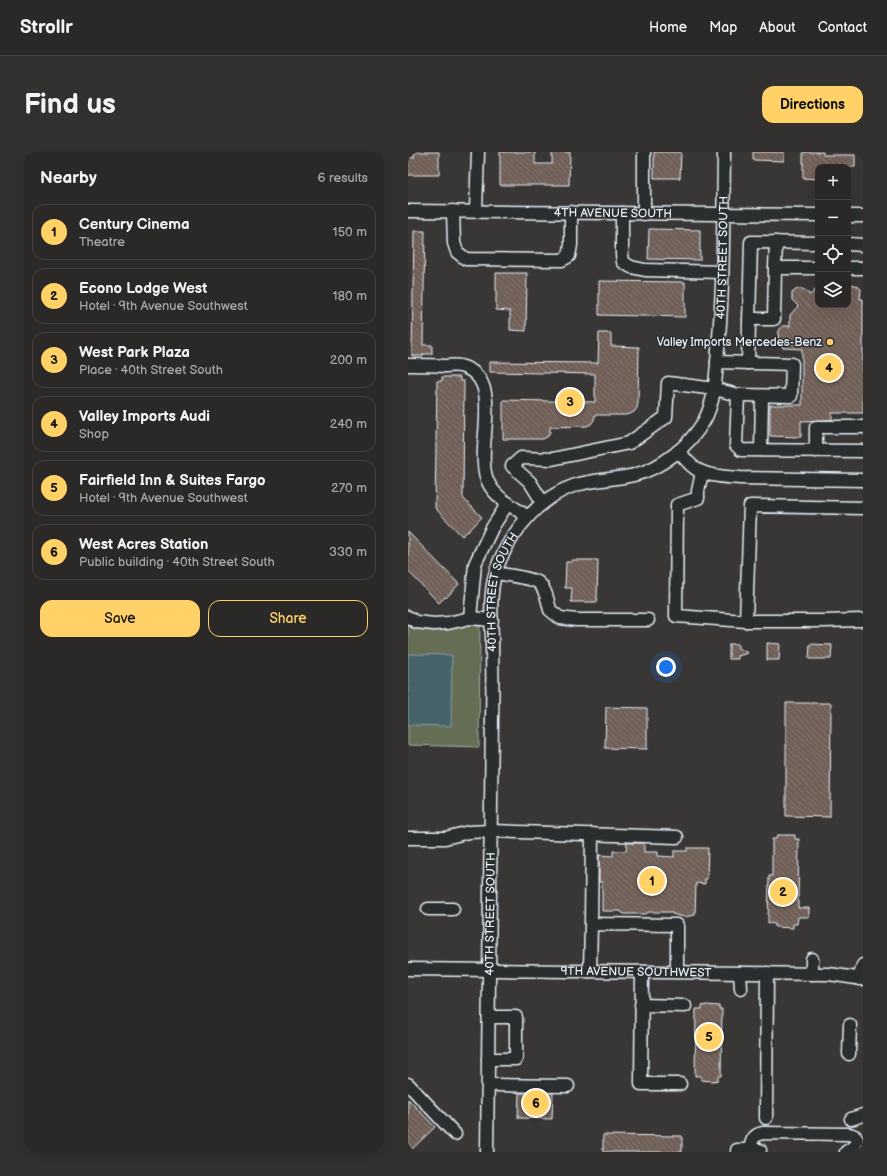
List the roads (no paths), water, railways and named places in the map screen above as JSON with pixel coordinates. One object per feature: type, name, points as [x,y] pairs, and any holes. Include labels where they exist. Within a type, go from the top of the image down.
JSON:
[{"type":"street","points":[[467,152],[478,152],[476,211]]},
{"type":"street","points":[[644,152],[644,214]]},
{"type":"street","name":"40TH STREET SOUTH","points":[[487,1152],[492,588],[498,563],[510,539],[528,517],[543,503],[551,497],[574,486],[643,472],[666,460],[678,451],[704,420],[711,404],[715,389],[721,321],[724,152]]},
{"type":"street","name":"4TH AVENUE SOUTH","points":[[408,211],[815,215]]},
{"type":"street","points":[[453,211],[454,242],[457,252],[466,259],[562,260],[569,256],[571,245],[571,212]]},
{"type":"street","points":[[622,213],[622,254],[624,262],[631,267],[645,270],[722,272]]},
{"type":"street","points":[[851,216],[863,216]]},
{"type":"street","points":[[748,363],[751,242],[815,243]]},
{"type":"street","points":[[749,319],[774,319],[776,242]]},
{"type":"street","points":[[851,244],[863,245]]},
{"type":"street","points":[[775,268],[815,268]]},
{"type":"street","points":[[851,268],[863,268]]},
{"type":"street","points":[[543,503],[530,482],[512,466],[521,458],[552,459],[629,443],[666,417],[668,383],[715,389],[738,395],[791,396],[792,364],[717,362]]},
{"type":"street","points":[[408,365],[459,366],[474,373],[480,380],[485,390],[486,402],[484,454],[485,476],[498,496],[528,517]]},
{"type":"street","points":[[738,395],[736,445],[741,450],[863,451]]},
{"type":"street","points":[[762,396],[762,450]]},
{"type":"street","points":[[816,451],[816,427],[863,427]]},
{"type":"street","points":[[678,451],[692,466],[702,472],[722,476],[740,478],[863,480]]},
{"type":"street","points":[[702,472],[698,498],[677,505],[676,616],[746,621],[863,620]]},
{"type":"street","points":[[470,618],[475,564],[492,528],[508,503]]},
{"type":"street","points":[[746,621],[750,506],[863,508]]},
{"type":"street","points":[[496,573],[525,578],[539,583],[547,596],[550,610],[560,618],[576,620],[648,620]]},
{"type":"street","points":[[408,617],[416,622],[434,624],[448,623],[470,618],[492,620]]},
{"type":"street","points":[[408,838],[444,838],[469,832],[677,837]]},
{"type":"street","points":[[590,971],[592,834]]},
{"type":"street","points":[[428,908],[453,908]]},
{"type":"street","points":[[591,924],[677,926],[677,972]]},
{"type":"street","points":[[812,959],[812,974]]},
{"type":"street","points":[[861,979],[863,965]]},
{"type":"street","name":"9TH AVENUE SOUTHWEST","points":[[408,969],[829,974],[861,979]]},
{"type":"street","points":[[642,972],[641,1084],[680,1084]]},
{"type":"street","points":[[740,973],[740,989]]},
{"type":"street","points":[[766,1118],[767,973]]},
{"type":"street","points":[[641,1005],[685,1006]]},
{"type":"street","points":[[488,1058],[516,1058],[516,1017],[489,1016]]},
{"type":"street","points":[[850,1025],[850,1054]]},
{"type":"street","points":[[408,1084],[455,1134]]},
{"type":"street","points":[[488,1084],[568,1086]]},
{"type":"street","points":[[851,1119],[863,1115]]},
{"type":"street","points":[[749,1151],[752,1140],[757,1134],[763,1133],[854,1135],[860,1141],[846,1152]]},
{"type":"water","points":[[408,654],[452,655],[451,726],[408,725]]},
{"type":"place","name":"Valley Imports Mercedes-Benz","points":[[830,342]]},
{"type":"place","name":"Valley Imports Audi","points":[[829,368]]},
{"type":"place","name":"West Park Plaza","points":[[570,402]]},
{"type":"place","name":"Century Cinema","points":[[652,881]]},
{"type":"place","name":"Econo Lodge West","points":[[783,892]]},
{"type":"place","name":"Fairfield Inn & Suites Fargo","points":[[709,1037]]},
{"type":"place","name":"West Acres Station","points":[[536,1103]]}]
